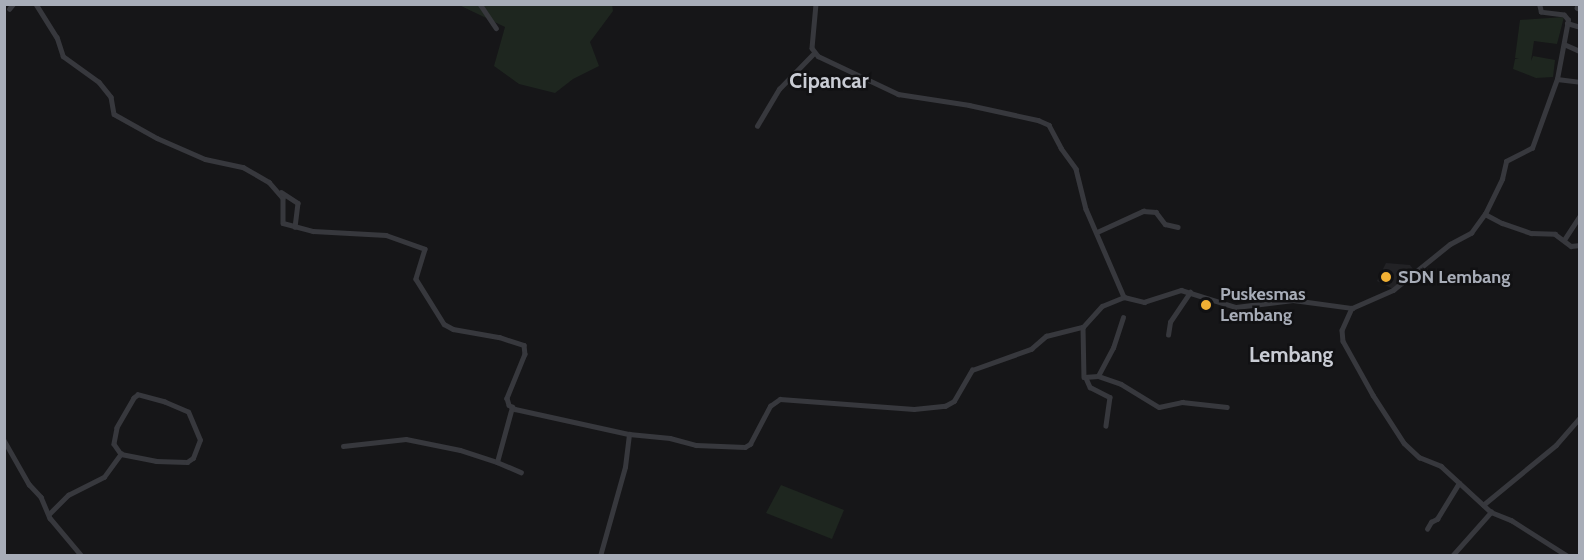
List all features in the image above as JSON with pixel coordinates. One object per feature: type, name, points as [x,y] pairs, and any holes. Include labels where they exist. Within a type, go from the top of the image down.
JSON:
[{"type":"street","points":[[36,4],[57,38],[63,57],[99,82],[111,97],[113,111],[121,119],[205,159],[243,167],[269,182],[298,203],[295,227]]},
{"type":"street","points":[[480,4],[496,28]]},
{"type":"street","points":[[757,126],[779,89],[814,53],[812,32],[816,4]]},
{"type":"street","points":[[512,407],[629,434],[670,438],[696,445],[745,447],[750,444],[770,406],[780,399],[903,409],[945,406],[954,400],[972,370],[1031,349],[1046,336],[1083,327],[1102,306],[1124,297],[1144,302],[1178,291],[1190,292],[1236,307],[1293,300],[1352,308],[1407,281],[1450,244],[1471,233],[1485,214],[1502,179],[1506,161],[1532,148],[1557,79],[1567,23],[1564,15],[1541,12],[1539,4]]},
{"type":"street","points":[[1579,4],[1577,8],[1580,9]]},
{"type":"street","points":[[1567,23],[1580,27]]},
{"type":"street","points":[[1564,44],[1580,51]]},
{"type":"street","points":[[814,53],[898,94],[969,105],[1038,120],[1049,125],[1061,148],[1076,169],[1083,201],[1110,270],[1124,297]]},
{"type":"street","points":[[1557,79],[1580,82]]},
{"type":"street","points":[[280,192],[284,202],[282,222],[313,231],[386,234],[425,249],[416,279],[444,324],[524,345],[525,354],[507,398],[512,407],[497,462]]},
{"type":"street","points":[[1097,232],[1143,211],[1156,212],[1165,224],[1178,227]]},
{"type":"street","points":[[1485,214],[1502,223],[1531,232],[1555,234],[1571,246],[1580,245]]},
{"type":"street","points":[[1564,240],[1580,214]]},
{"type":"street","points":[[1168,335],[1170,322],[1190,292]]},
{"type":"street","points":[[1352,308],[1341,330],[1343,341],[1373,395],[1413,452],[1441,466],[1491,512],[1511,520],[1568,555]]},
{"type":"street","points":[[1098,376],[1113,348],[1123,318]]},
{"type":"street","points":[[1083,327],[1083,374],[1090,387],[1110,397],[1107,426]]},
{"type":"street","points":[[1086,378],[1098,376],[1121,384],[1159,407],[1182,402],[1227,407]]},
{"type":"street","points":[[138,395],[165,402],[188,412],[200,440],[193,458],[187,462],[156,461],[121,454],[114,444],[117,428],[138,395]]},
{"type":"street","points":[[1483,505],[1556,445],[1580,417]]},
{"type":"street","points":[[600,555],[625,466],[629,434]]},
{"type":"street","points":[[344,446],[406,439],[460,450],[521,472]]},
{"type":"street","points":[[4,440],[61,533],[82,555]]},
{"type":"street","points":[[49,514],[68,495],[104,477],[121,454]]},
{"type":"street","points":[[1427,529],[1431,522],[1437,519],[1460,483]]},
{"type":"street","points":[[1452,555],[1491,512]]},
{"type":"shaded area","points":[[612,4],[613,11],[590,42],[599,66],[573,79],[555,93],[519,84],[494,66],[505,27],[459,5]]},
{"type":"shaded area","points":[[1564,17],[1557,44],[1534,41],[1531,61],[1533,56],[1555,60],[1553,77],[1536,78],[1513,69],[1515,59],[1519,59],[1515,58],[1520,20]]},
{"type":"shaded area","points":[[1386,263],[1410,265],[1416,273],[1393,289],[1377,281]]},
{"type":"shaded area","points":[[781,485],[844,510],[832,539],[766,513]]},
{"type":"place","name":"SDN Lembang","points":[[1386,277]]},
{"type":"place","name":"Puskesmas Lembang","points":[[1206,305]]},
{"type":"district","name":"Cipancar","points":[[829,81]]},
{"type":"district","name":"Lembang","points":[[1291,355]]}]
